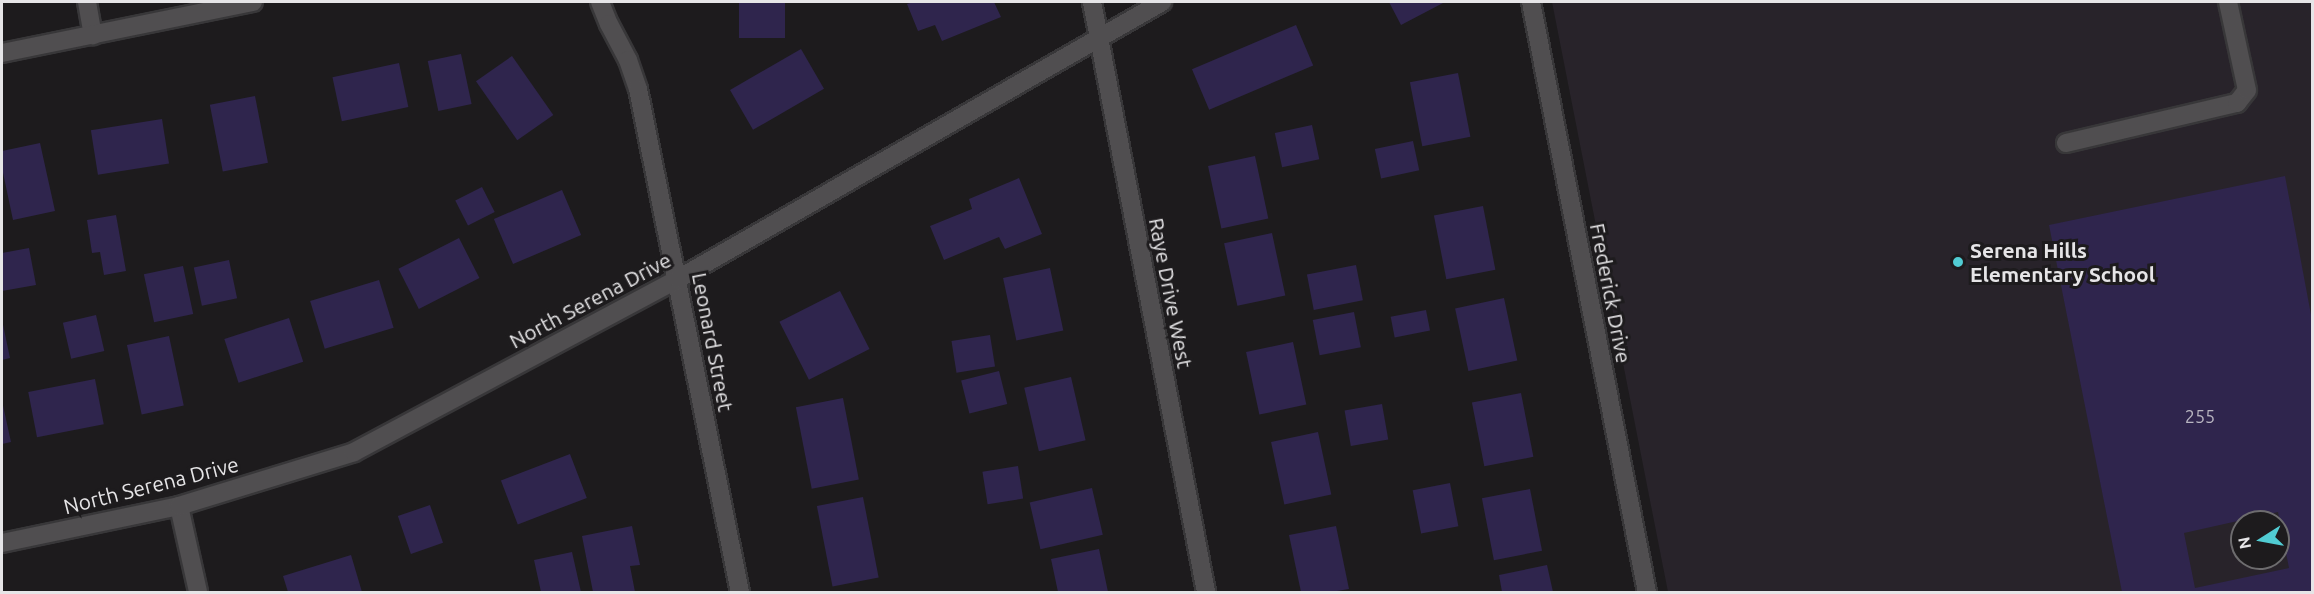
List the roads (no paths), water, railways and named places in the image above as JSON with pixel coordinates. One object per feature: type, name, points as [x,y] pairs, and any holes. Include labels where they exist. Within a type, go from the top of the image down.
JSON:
[{"type":"street","points":[[87,2],[93,34]]},
{"type":"street","points":[[2,53],[253,2]]},
{"type":"street","name":"Leonard Street","points":[[600,2],[628,60],[638,89],[740,592]]},
{"type":"street","name":"Raye Drive West","points":[[1092,2],[1206,592]]},
{"type":"street","name":"North Serena Drive","points":[[2,543],[179,506],[354,452],[678,279],[1162,2]]},
{"type":"street","name":"Frederick Drive","points":[[1531,2],[1647,592]]},
{"type":"street","points":[[2066,143],[2237,104],[2247,90],[2228,2]]},
{"type":"street","points":[[179,506],[198,592]]},
{"type":"place","name":"Serena Hills Elementary School","points":[[1958,262]]}]
